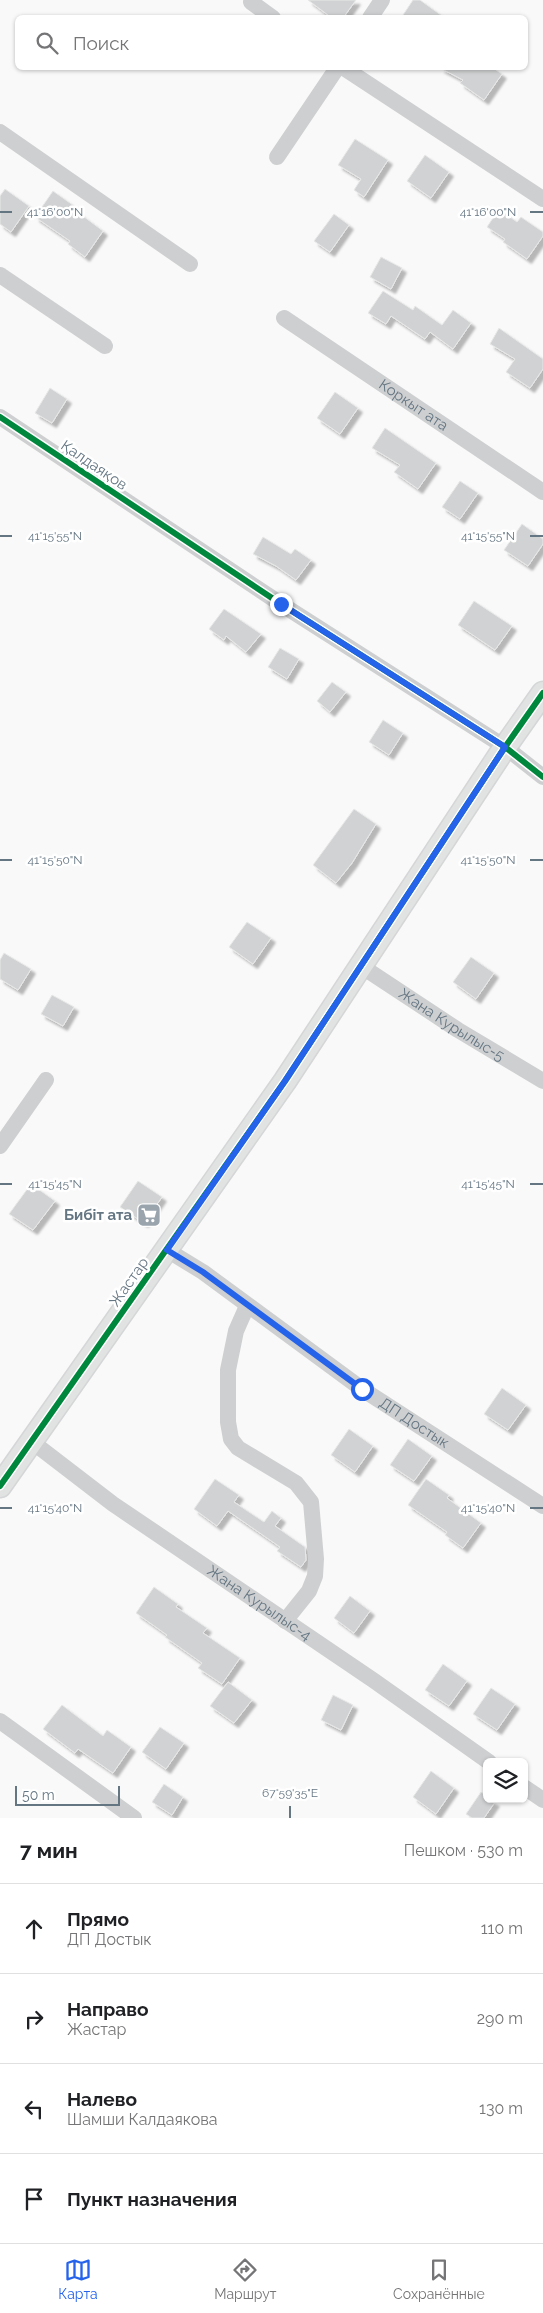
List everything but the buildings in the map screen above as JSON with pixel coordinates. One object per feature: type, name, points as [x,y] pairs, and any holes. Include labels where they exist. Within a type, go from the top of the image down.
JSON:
[{"type":"street","points":[[372,15],[382,0]]},
{"type":"street","points":[[251,2],[269,15]]},
{"type":"street","points":[[277,157],[337,70]]},
{"type":"street","points":[[347,70],[543,199]]},
{"type":"street","points":[[0,132],[190,264]]},
{"type":"street","points":[[0,275],[105,346]]},
{"type":"street","name":"Коркыт ата","points":[[284,318],[543,492]]},
{"type":"street","name":"Қалдаяқов","points":[[0,417],[175,534],[505,747],[543,777]]},
{"type":"street","name":"Жастар","points":[[0,1486],[285,1081],[505,747],[543,694]]},
{"type":"street","name":"Жана Курылыс-5","points":[[361,966],[458,1030],[543,1082]]},
{"type":"street","points":[[0,1146],[46,1080]]},
{"type":"street","name":"ДП Достык","points":[[167,1250],[203,1272],[362,1389],[543,1506]]},
{"type":"street","points":[[247,1306],[236,1331],[228,1370],[228,1422],[231,1439],[238,1448],[296,1483],[311,1502],[316,1559],[315,1576],[309,1591],[284,1621]]},
{"type":"street","name":"Жана Курылыс-4","points":[[31,1441],[113,1504],[372,1680],[483,1758]]},
{"type":"street","points":[[0,1721],[134,1818]]},
{"type":"street","points":[[528,1790],[543,1800]]},
{"type":"cycle path","points":[[0,417],[281,604],[505,747],[543,777]]},
{"type":"cycle path","points":[[0,1486],[285,1081],[505,747],[543,693]]},
{"type":"place","name":"Бибіт ата","points":[[149,1215]]},
{"type":"route","points":[[281,604],[505,747],[285,1081],[167,1250],[203,1272],[362,1389]]}]
